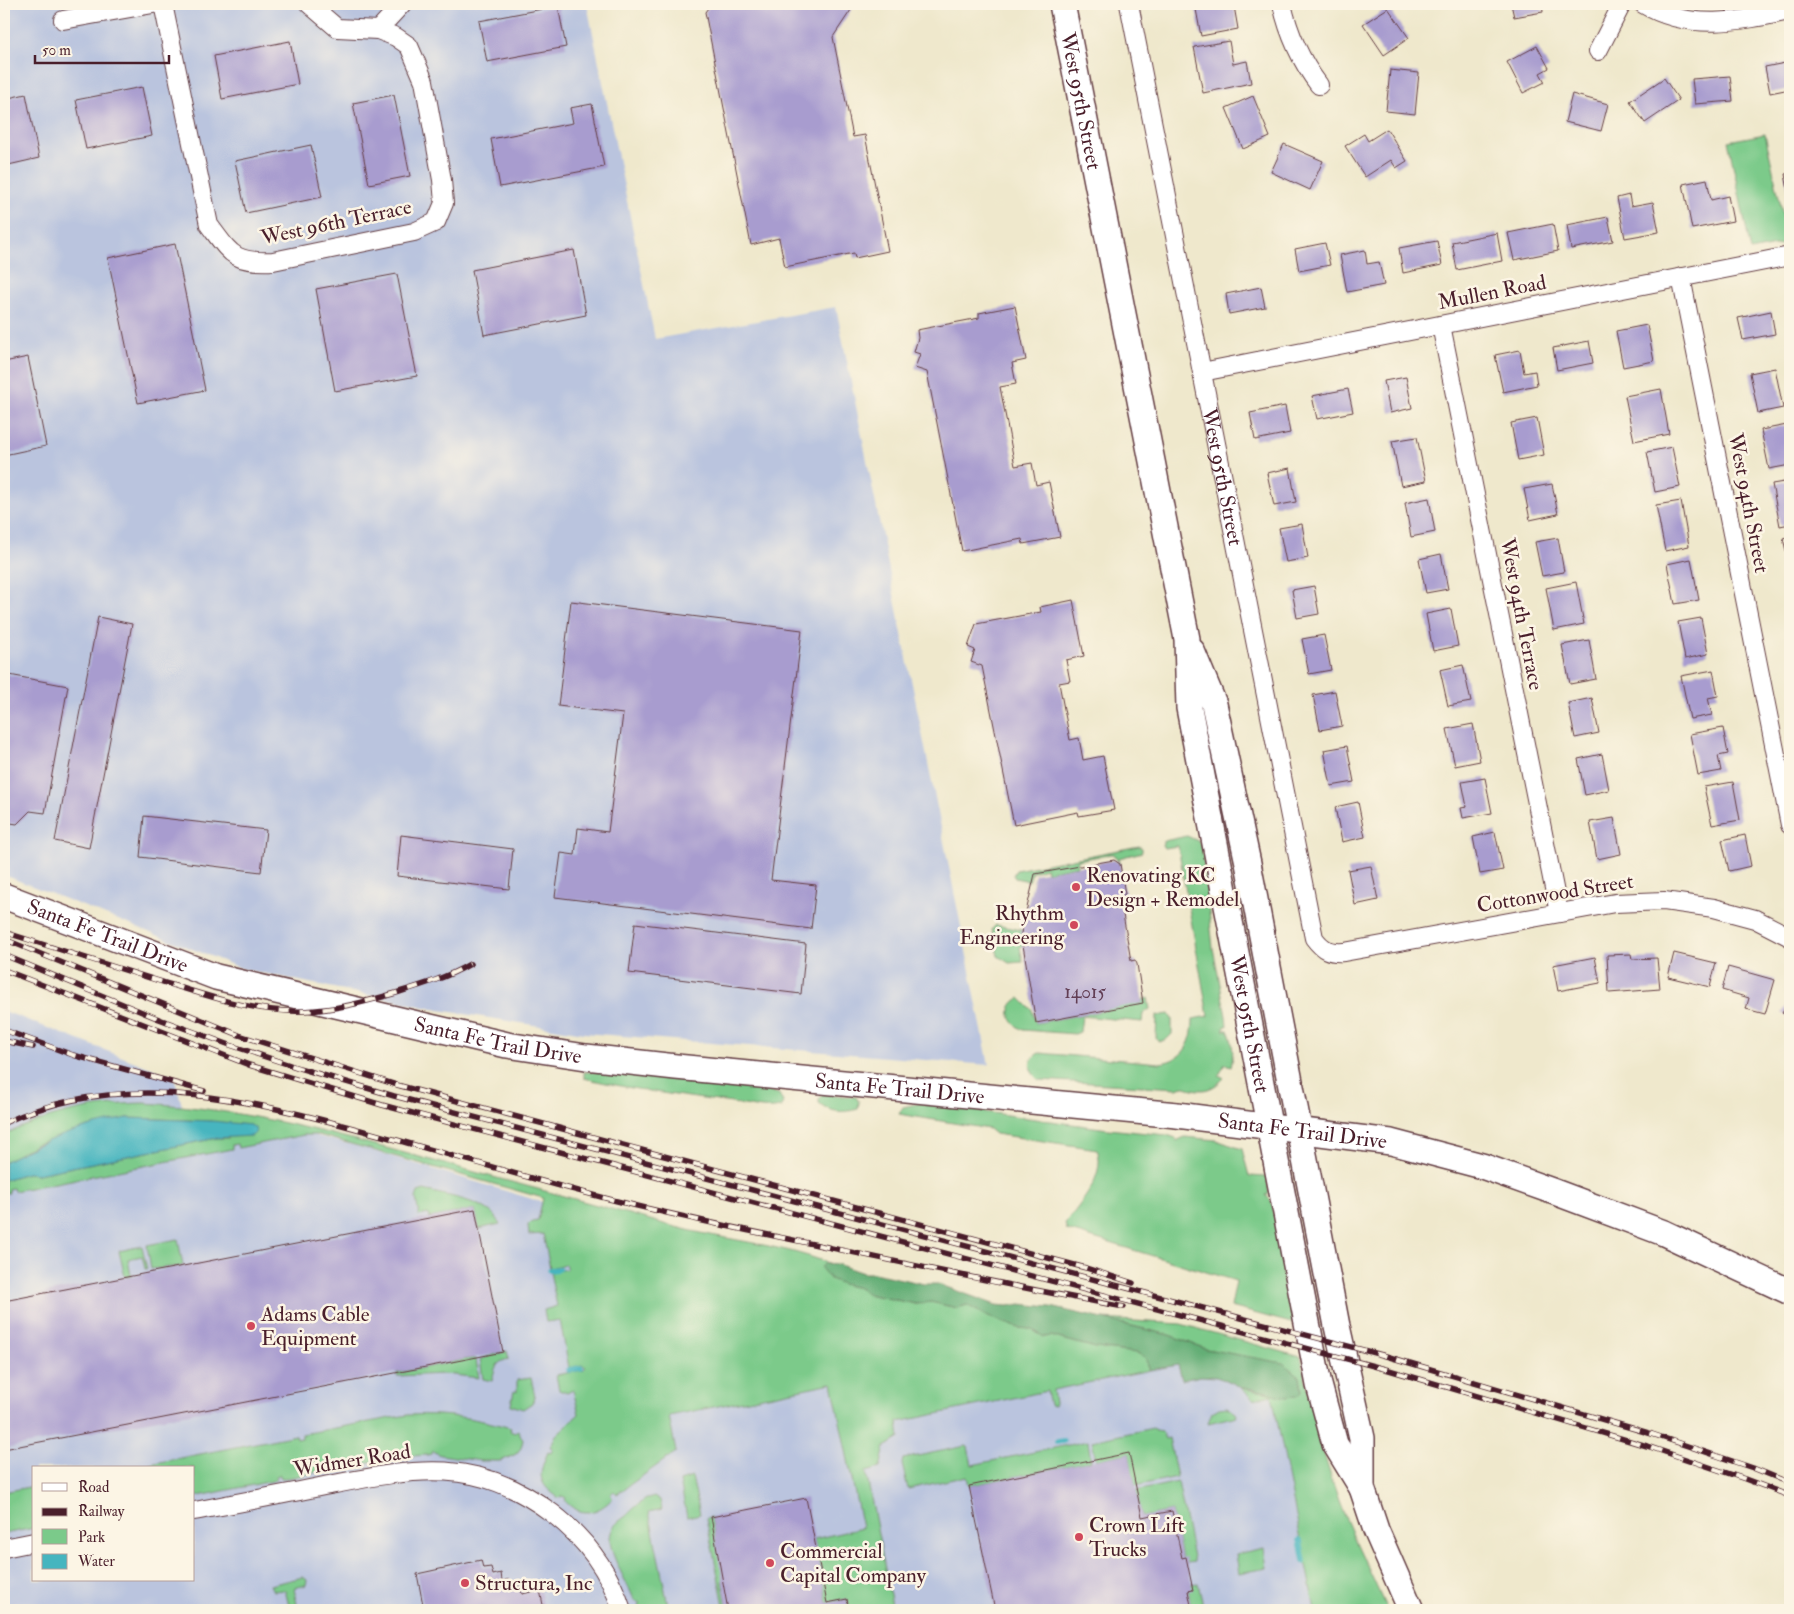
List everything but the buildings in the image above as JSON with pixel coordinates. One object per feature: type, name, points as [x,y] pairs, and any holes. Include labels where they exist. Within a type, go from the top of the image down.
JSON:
[{"type":"main road","name":"West 95th Street","points":[[1062,4],[1187,639],[1189,708],[1320,1386],[1335,1444],[1362,1488],[1382,1546],[1411,1610]]},
{"type":"main road","name":"West 95th Street","points":[[1187,639],[1214,704],[1248,863],[1337,1326],[1362,1438],[1362,1488]]},
{"type":"main road","name":"Santa Fe Trail Drive","points":[[4,896],[216,977],[506,1045],[586,1058],[890,1086],[1176,1116],[1391,1142],[1482,1166],[1664,1234],[1790,1292]]},
{"type":"street","points":[[63,20],[153,4]]},
{"type":"street","name":"West 96th Terrace","points":[[163,4],[209,225],[231,255],[252,262],[273,260],[414,232],[436,222],[444,203],[424,81],[410,46],[396,37],[378,30],[337,28],[309,4]]},
{"type":"street","points":[[378,30],[402,4]]},
{"type":"street","name":"West 95th Street","points":[[1130,4],[1309,920],[1314,938],[1323,949]]},
{"type":"street","points":[[1282,4],[1294,45],[1305,67],[1319,85]]},
{"type":"street","points":[[1598,51],[1622,4]]},
{"type":"street","points":[[1643,4],[1660,14],[1710,23],[1732,22],[1788,9]]},
{"type":"street","name":"Mullen Road","points":[[1202,372],[1790,256]]},
{"type":"street","name":"West 94th Street","points":[[1681,277],[1790,825]]},
{"type":"street","name":"West 94th Terrace","points":[[1441,325],[1559,913]]},
{"type":"street","name":"Cottonwood Street","points":[[1323,949],[1331,953],[1344,952],[1616,903],[1664,901],[1731,912],[1755,919],[1790,937]]},
{"type":"street","name":"Widmer Road","points":[[195,1512],[411,1471],[457,1471],[481,1476],[516,1489],[546,1508],[583,1540],[610,1580],[622,1610]]},
{"type":"street","points":[[4,1548],[32,1542]]},
{"type":"shaded area","points":[[4,4],[587,4],[655,339],[836,307],[989,1065],[584,1033],[439,1010],[243,969],[4,875]]},
{"type":"shaded area","points":[[4,1011],[174,1077],[183,1109],[293,1130],[360,1147],[645,1233],[1288,1380],[1368,1610],[4,1610]]},
{"type":"green space","points":[[1765,134],[1789,243],[1751,251],[1728,141]]},
{"type":"green space","points":[[1187,836],[1198,841],[1202,847],[1213,948],[1226,1016],[1227,1026],[1224,1027],[1224,1030],[1228,1030],[1233,1048],[1231,1066],[1225,1064],[1219,1075],[1224,1078],[1213,1087],[1203,1090],[1182,1086],[1177,1088],[1039,1080],[1030,1066],[1032,1059],[1039,1053],[1160,1063],[1169,1061],[1176,1058],[1186,1048],[1193,1027],[1193,1019],[1208,1016],[1178,846],[1164,848],[1162,845],[1164,841]]},
{"type":"green space","points":[[1139,846],[1142,848],[1142,852],[1119,858],[1120,864],[1113,854],[1110,854],[1078,860],[1077,866],[1047,872],[1046,868],[1032,872],[1029,881],[1015,878],[1013,875],[1016,870]]},
{"type":"green space","points":[[996,925],[1022,930],[1023,946],[1020,947],[1023,962],[1009,963],[998,956],[992,929]]},
{"type":"green space","points":[[1020,998],[1032,1010],[1036,1023],[1107,1010],[1107,1007],[1138,1001],[1140,1005],[1144,999],[1148,998],[1150,1009],[1143,1014],[1142,1022],[1082,1016],[1080,1032],[1075,1034],[1023,1030],[1014,1023],[1010,1014],[1012,1005]]},
{"type":"green space","points":[[1169,1014],[1172,1019],[1172,1034],[1167,1039],[1159,1042],[1156,1038],[1157,1016]]},
{"type":"green space","points":[[584,1072],[610,1072],[760,1089],[779,1094],[783,1102],[781,1107],[756,1107],[602,1082],[584,1078]]},
{"type":"green space","points":[[823,1094],[856,1097],[859,1102],[858,1109],[842,1111],[828,1109],[819,1103],[819,1099]]},
{"type":"green space","points":[[144,1103],[219,1111],[324,1132],[688,1230],[809,1256],[829,1263],[825,1264],[842,1284],[859,1288],[867,1294],[916,1304],[931,1302],[957,1308],[967,1305],[986,1316],[1019,1328],[1031,1329],[1044,1337],[1051,1336],[1096,1348],[1137,1353],[1145,1357],[1150,1370],[1053,1390],[1054,1406],[1050,1405],[1047,1391],[898,1422],[900,1438],[885,1447],[880,1468],[866,1472],[893,1610],[849,1610],[847,1599],[827,1603],[814,1539],[862,1528],[832,1383],[669,1416],[676,1452],[617,1494],[614,1491],[610,1495],[613,1498],[601,1508],[589,1512],[577,1510],[565,1501],[566,1498],[562,1496],[559,1498],[547,1488],[543,1483],[541,1473],[548,1452],[551,1453],[553,1448],[550,1447],[556,1435],[579,1414],[573,1390],[567,1393],[559,1390],[556,1375],[583,1370],[586,1367],[582,1365],[569,1368],[560,1320],[546,1322],[544,1310],[557,1306],[550,1272],[567,1269],[565,1264],[550,1268],[543,1234],[529,1235],[528,1225],[532,1221],[538,1220],[543,1198],[319,1135],[304,1135],[238,1148],[237,1144],[232,1145],[232,1149],[14,1191],[13,1188],[8,1189],[9,1193],[4,1193],[4,1180],[27,1173],[38,1174],[217,1138],[229,1138],[213,1121],[127,1118],[37,1144],[4,1162],[4,1135],[38,1121],[72,1112],[108,1105]]},
{"type":"green space","points":[[920,1103],[1108,1129],[1167,1135],[1176,1138],[1176,1141],[1185,1137],[1216,1140],[1242,1149],[1249,1176],[1267,1177],[1269,1194],[1266,1195],[1272,1202],[1287,1285],[1285,1289],[1290,1293],[1295,1324],[1231,1307],[1236,1281],[1067,1230],[1065,1224],[1085,1197],[1097,1174],[1099,1157],[1097,1149],[995,1134],[989,1129],[899,1114],[903,1107]]},
{"type":"green space","points":[[424,1190],[455,1197],[478,1205],[495,1216],[500,1224],[479,1229],[475,1209],[429,1218],[428,1214],[419,1216],[416,1198],[418,1192]]},
{"type":"green space","points":[[178,1239],[183,1266],[151,1269],[147,1245]]},
{"type":"green space","points":[[142,1246],[147,1269],[145,1269],[142,1256],[128,1259],[131,1276],[125,1277],[119,1251]]},
{"type":"green space","points":[[825,1263],[837,1264],[863,1273],[874,1273],[924,1284],[938,1284],[996,1305],[1020,1304],[1051,1307],[1169,1335],[1206,1349],[1283,1363],[1300,1377],[1302,1392],[1298,1396],[1286,1397],[1254,1389],[1241,1388],[1216,1377],[1201,1376],[1182,1380],[1178,1365],[1150,1370],[1145,1357],[1137,1353],[1096,1348],[1051,1336],[1044,1337],[1031,1329],[1019,1328],[986,1316],[967,1305],[957,1308],[931,1302],[916,1304],[867,1294],[859,1288],[830,1279],[821,1268]]},
{"type":"green space","points":[[1103,1319],[1181,1324],[1301,1357],[1320,1439],[1332,1479],[1351,1531],[1387,1610],[1315,1610],[1272,1395],[1253,1399],[1241,1388],[1277,1394],[1302,1392],[1300,1377],[1294,1373],[1243,1356],[1206,1349],[1169,1335]]},
{"type":"green space","points":[[507,1351],[509,1359],[496,1366],[492,1381],[483,1379],[480,1359]]},
{"type":"green space","points":[[476,1359],[479,1378],[445,1374],[397,1376],[397,1373]]},
{"type":"green space","points":[[531,1378],[535,1396],[532,1403],[523,1409],[511,1405],[514,1391],[517,1392],[517,1380]]},
{"type":"green space","points":[[1227,1407],[1236,1413],[1237,1416],[1208,1423],[1212,1412],[1219,1408]]},
{"type":"green space","points":[[408,1415],[434,1415],[485,1421],[511,1428],[510,1431],[515,1433],[518,1430],[523,1440],[521,1448],[516,1454],[501,1461],[481,1461],[441,1455],[432,1451],[431,1454],[427,1455],[396,1457],[288,1478],[281,1478],[280,1475],[276,1476],[276,1479],[273,1481],[195,1497],[195,1466],[150,1466],[150,1464],[296,1435],[297,1439],[302,1438],[302,1434]]},
{"type":"green space","points":[[1153,1428],[1155,1431],[1162,1432],[1165,1439],[1169,1438],[1177,1477],[1135,1486],[1129,1453],[1096,1460],[1092,1441]]},
{"type":"green space","points":[[1088,1441],[1091,1461],[969,1486],[967,1476],[908,1489],[902,1464],[903,1459],[966,1446],[968,1447],[972,1465]]},
{"type":"green space","points":[[692,1477],[700,1514],[687,1517],[680,1481]]},
{"type":"green space","points":[[1178,1482],[1194,1562],[1187,1563],[1182,1558],[1172,1511],[1142,1517],[1136,1491]]},
{"type":"green space","points":[[32,1486],[32,1528],[4,1534],[4,1492]]},
{"type":"green space","points":[[654,1496],[660,1500],[662,1509],[649,1512],[669,1610],[638,1610],[639,1602],[634,1600],[617,1565],[610,1537],[616,1524],[639,1504]]},
{"type":"green space","points":[[711,1517],[728,1610],[725,1610],[706,1518]]},
{"type":"green space","points":[[1264,1548],[1267,1568],[1239,1573],[1236,1554]]},
{"type":"green space","points":[[303,1577],[307,1580],[306,1585],[294,1588],[298,1610],[290,1610],[285,1590],[273,1591],[270,1585]]},
{"type":"green space","points":[[1198,1583],[1204,1610],[1192,1610],[1188,1591],[1191,1584]]},
{"type":"water","points":[[127,1118],[213,1121],[251,1125],[255,1128],[256,1132],[252,1136],[217,1138],[38,1174],[27,1173],[4,1180],[4,1162],[19,1154],[49,1140],[94,1125]]},
{"type":"waterway","points":[[550,1270],[559,1269]]},
{"type":"waterway","points":[[569,1370],[581,1368]]},
{"type":"waterway","points":[[1057,1442],[1063,1441]]},
{"type":"waterway","points":[[1300,1540],[1304,1561]]},
{"type":"railway","points":[[4,932],[228,1002],[284,1011],[327,1009],[361,1002],[434,981],[470,964]]},
{"type":"railway","points":[[4,939],[239,1035],[397,1085],[1086,1268],[1133,1283]]},
{"type":"railway","points":[[4,955],[159,1019],[299,1068],[394,1096],[1386,1356],[1652,1434],[1753,1468],[1790,1483]]},
{"type":"railway","points":[[4,970],[249,1065],[382,1105],[1389,1370],[1647,1446],[1790,1496]]},
{"type":"railway","points":[[4,1030],[73,1055],[204,1091]]},
{"type":"railway","points":[[4,1041],[33,1047]]},
{"type":"railway","points":[[4,1123],[51,1105],[100,1096],[149,1093],[198,1096],[248,1103],[297,1113],[621,1202],[969,1277],[1124,1307]]},
{"type":"place","name":"Renovating KC Design + Remodel","points":[[1076,887]]},
{"type":"place","name":"Rhythm Engineering","points":[[1074,925]]},
{"type":"place","name":"Adams Cable Equipment","points":[[251,1326]]},
{"type":"place","name":"Crown Lift Trucks","points":[[1079,1537]]},
{"type":"place","name":"Commercial Capital Company","points":[[770,1563]]},
{"type":"place","name":"Structura, Inc","points":[[465,1583]]}]
